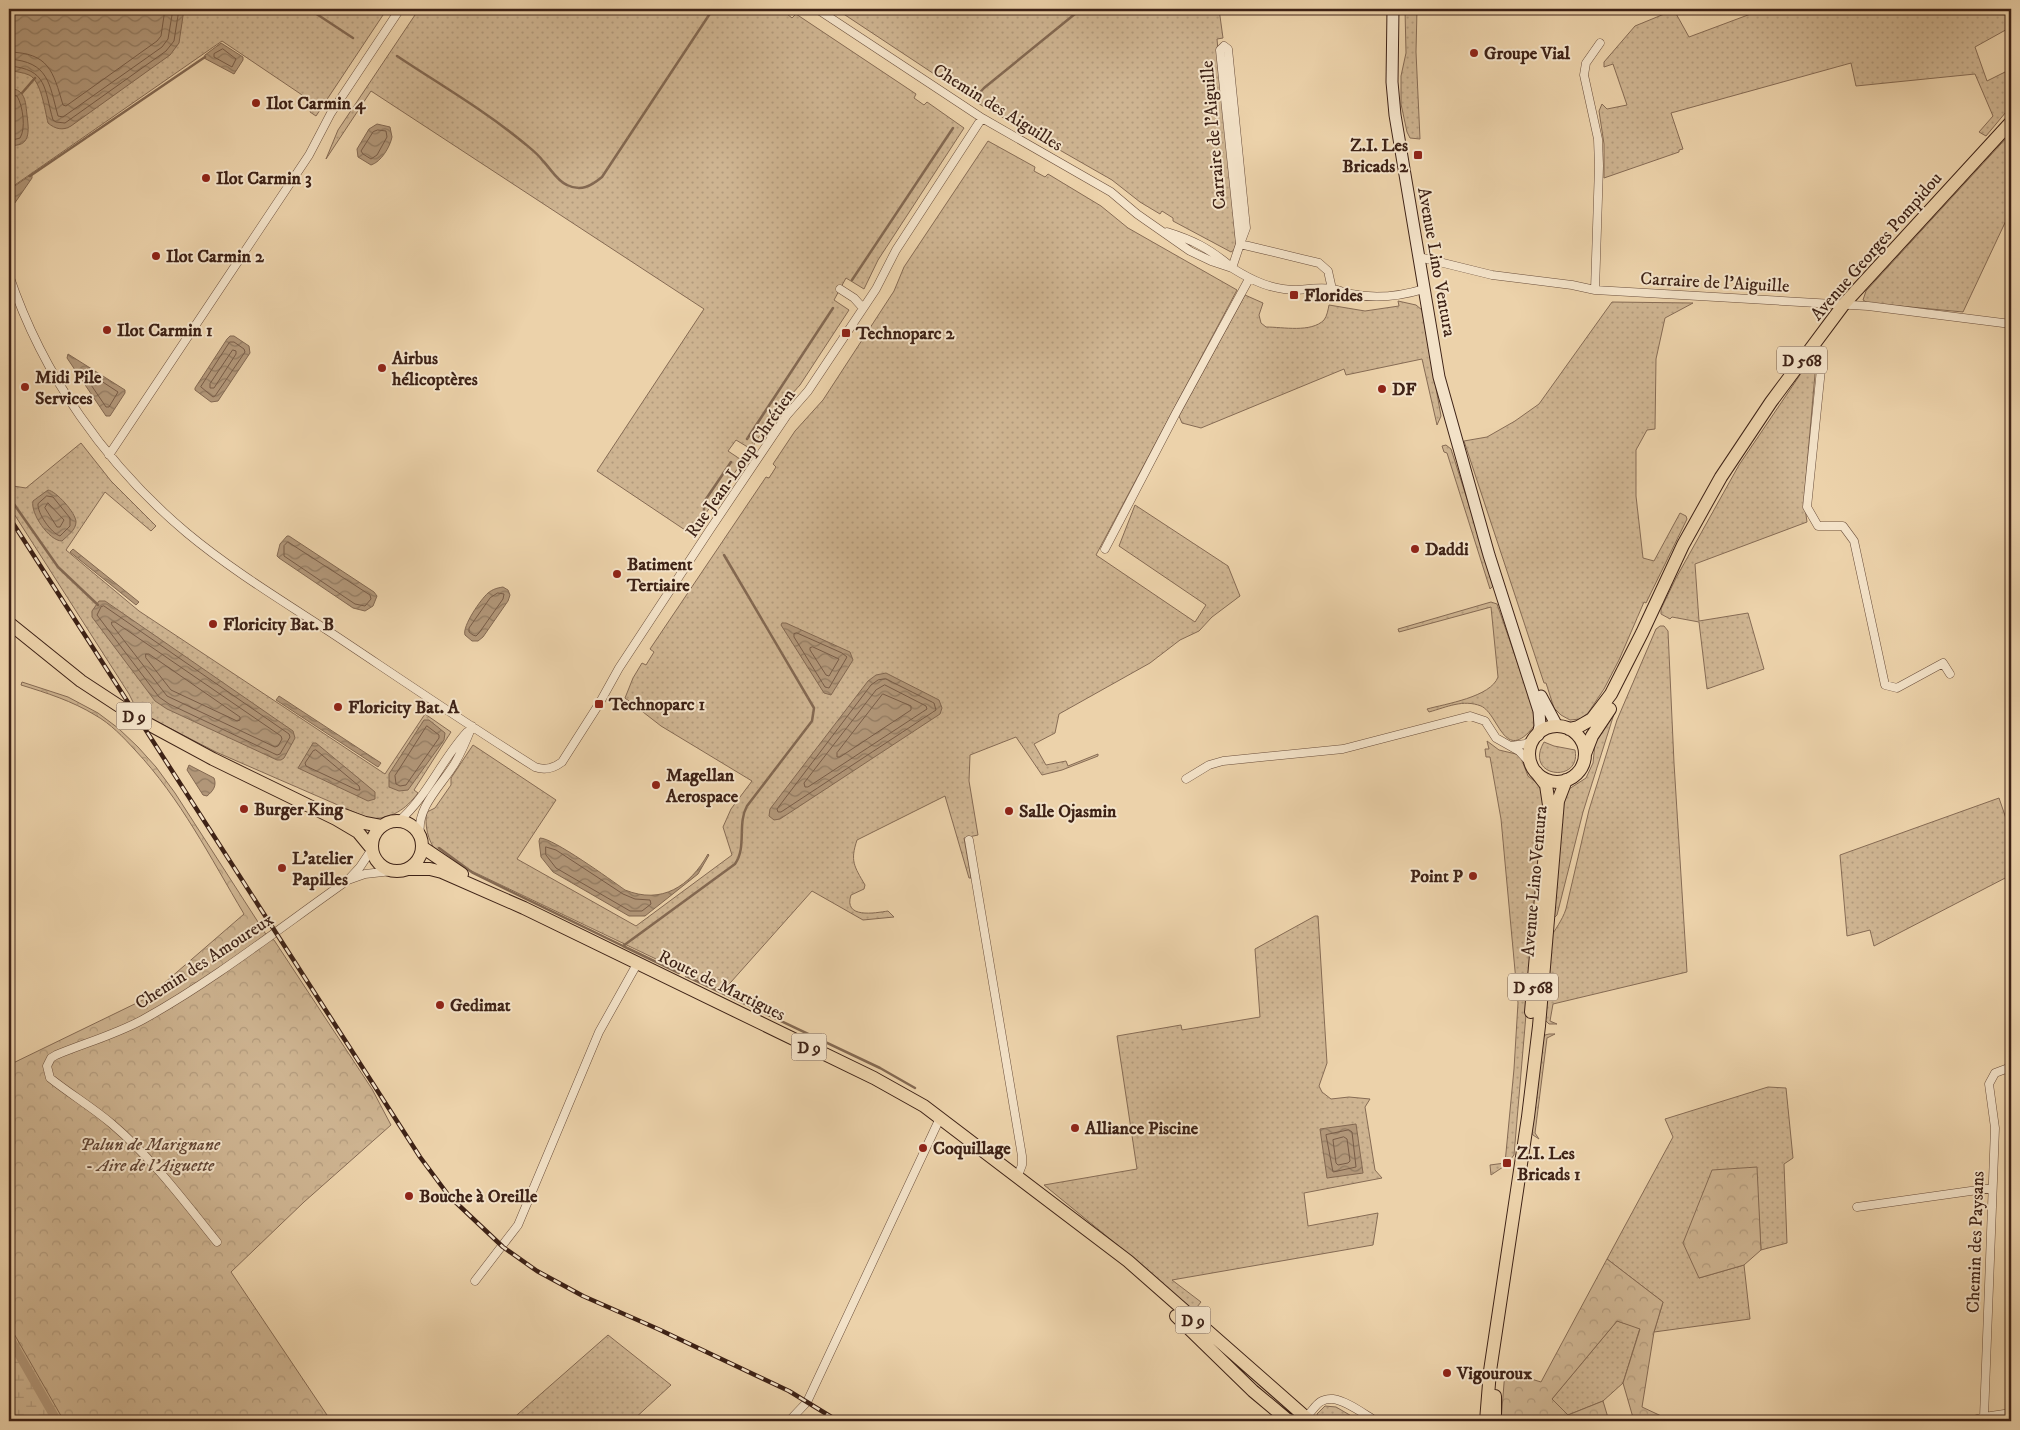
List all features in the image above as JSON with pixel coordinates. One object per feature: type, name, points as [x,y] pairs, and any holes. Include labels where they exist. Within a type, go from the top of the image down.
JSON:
[{"type":"main road","name":"Avenue Lino Ventura","points":[[1393,9],[1392,73],[1395,115],[1439,377],[1489,555],[1539,711],[1540,726],[1536,737]]},
{"type":"main road","name":"Avenue Georges Pompidou","points":[[1570,729],[1587,723],[1601,709],[1611,694],[1683,545],[1721,477],[1771,402],[1844,304],[2011,122]]},
{"type":"main road","name":"Avenue Lino Ventura","points":[[1479,515],[1509,594],[1544,703],[1557,726]]},
{"type":"main road","name":"D 9","points":[[9,622],[81,681],[139,719],[213,759],[273,787],[358,832],[372,849]]},
{"type":"main road","name":"Avenue Georges Pompidou","points":[[1586,754],[1592,736],[1614,702],[1642,633]]},
{"type":"main road","points":[[1557,726],[1570,729],[1580,737],[1584,744],[1586,754],[1584,764],[1579,772],[1566,780],[1553,782],[1544,779],[1534,768],[1530,755],[1536,737],[1548,728],[1557,726]]},
{"type":"main road","name":"Avenue Lino Ventura","points":[[1522,1147],[1549,805],[1546,785],[1534,768]]},
{"type":"main road","name":"Avenue Lino Ventura","points":[[1522,1147],[1538,1026],[1558,801],[1566,780]]},
{"type":"main road","name":"D 9","points":[[273,787],[364,823],[381,826]]},
{"type":"main road","points":[[399,821],[412,825],[421,841],[418,860],[407,869],[392,871],[378,863],[372,849],[376,832],[381,826],[399,821]]},
{"type":"main road","name":"Route de Martigues","points":[[421,841],[458,872],[524,908],[874,1078],[924,1106],[1128,1261],[1308,1420]]},
{"type":"main road","name":"Route de Martigues","points":[[407,869],[430,869],[442,872],[524,908]]},
{"type":"main road","name":"D 568","points":[[1484,1421],[1522,1147]]},
{"type":"main road","name":"Route de Martigues","points":[[1073,1221],[1152,1292],[1253,1391],[1286,1419]]},
{"type":"main road","name":"D 568","points":[[1495,1421],[1496,1372],[1505,1277]]},
{"type":"street","points":[[109,455],[309,155],[328,117],[400,9]]},
{"type":"street","name":"Chemin des Aiguilles","points":[[817,9],[982,118],[1111,192],[1137,214],[1179,244],[1202,258],[1232,268]]},
{"type":"street","points":[[1595,290],[1599,166],[1598,139],[1584,69],[1600,43]]},
{"type":"street","name":"Carraire de l'Aiguille","points":[[1232,268],[1246,228],[1228,49],[1224,46],[1220,50],[1240,244]]},
{"type":"street","name":"Rue Jean-Loup Chrétien","points":[[9,275],[38,344],[84,422],[109,455],[160,509],[221,559],[535,768],[547,769],[558,766],[562,762],[599,704],[619,668],[714,524],[787,415],[808,391],[876,289],[896,250],[982,118]]},
{"type":"street","points":[[1240,244],[1318,263],[1328,271],[1332,289]]},
{"type":"street","name":"Carraire de l'Aiguille","points":[[1419,257],[1492,274],[1595,290],[1844,304],[2011,324]]},
{"type":"street","points":[[1232,268],[1249,278],[1274,288],[1295,290],[1332,289],[1367,297],[1388,296],[1424,289]]},
{"type":"street","points":[[1106,549],[1249,278]]},
{"type":"street","points":[[840,289],[854,298],[863,308]]},
{"type":"street","points":[[1807,354],[1821,369],[1807,507],[1818,526],[1843,526],[1854,542],[1886,685],[1897,688],[1943,663],[1950,674]]},
{"type":"street","points":[[1186,779],[1223,761],[1343,749],[1466,716],[1483,719],[1488,723],[1496,738],[1524,755],[1534,768]]},
{"type":"street","points":[[399,821],[414,806],[448,755],[472,726]]},
{"type":"street","points":[[421,841],[419,824],[422,814],[455,763],[472,726]]},
{"type":"street","points":[[1509,746],[1525,744],[1536,737]]},
{"type":"street","points":[[970,840],[1022,1156],[1022,1165],[1017,1178]]},
{"type":"street","name":"Chemin des Amoureux","points":[[217,1242],[184,1200],[131,1142],[100,1114],[50,1078],[46,1070],[48,1061],[56,1055],[137,1022],[170,1004],[277,933],[348,880],[360,867],[372,849]]},
{"type":"street","name":"Chemin des Amoureux","points":[[348,880],[365,874],[392,871]]},
{"type":"street","points":[[475,1281],[518,1225],[599,1032],[638,964]]},
{"type":"street","name":"Chemin des Paysans","points":[[1984,1417],[1995,1128],[1989,1084],[1995,1073],[2011,1067]]},
{"type":"street","points":[[789,1421],[808,1402],[940,1118]]},
{"type":"street","points":[[1857,1207],[1992,1188]]},
{"type":"street","points":[[1286,1419],[1308,1420],[1319,1404],[1331,1399],[1341,1402],[1376,1421]]},
{"type":"street","points":[[1970,1421],[2011,1413]]},
{"type":"green space","points":[[9,9],[387,9],[316,116],[310,112],[314,103],[222,41],[9,189]]},
{"type":"green space","points":[[419,9],[783,9],[792,18],[796,14],[916,94],[914,98],[924,105],[927,102],[964,128],[878,260],[864,289],[846,278],[834,300],[849,310],[800,385],[774,414],[751,449],[736,440],[728,451],[743,461],[691,534],[597,471],[704,309],[371,91],[326,159],[338,130]]},
{"type":"green space","points":[[836,9],[1219,9],[1223,38],[1217,39],[1236,244],[1234,250],[1231,252],[1173,221],[1173,218],[1162,211],[1160,214],[1140,202],[1112,180],[981,105]]},
{"type":"green space","points":[[1405,9],[1417,9],[1416,52],[1420,139],[1410,138],[1401,104],[1401,76],[1406,53]]},
{"type":"green space","points":[[1764,9],[2011,9],[2011,27],[1975,47],[1987,81],[2011,69],[2011,106],[1986,136],[1979,132],[1993,116],[1975,74],[1856,86],[1851,63],[1671,113],[1683,149],[1604,178],[1604,144],[1599,111],[1602,104],[1607,109],[1627,105],[1613,64],[1604,67],[1604,62],[1635,26],[1674,10],[1689,37]]},
{"type":"green space","points":[[2011,133],[2011,210],[1963,312],[1868,303],[1863,300],[1866,291]]},
{"type":"green space","points":[[988,141],[1035,167],[1034,171],[1045,177],[1048,174],[1101,206],[1128,228],[1237,290],[1096,555],[1195,622],[1206,605],[1119,546],[1135,505],[1228,566],[1240,596],[1212,617],[1199,631],[1180,640],[1150,663],[1059,714],[1055,733],[1034,744],[1046,765],[1066,761],[1068,766],[1098,754],[1098,756],[1062,770],[1042,775],[1016,737],[970,755],[969,781],[978,835],[964,838],[971,878],[969,878],[945,796],[857,840],[854,863],[865,885],[864,889],[851,895],[850,903],[852,908],[862,913],[888,911],[894,917],[863,920],[812,891],[723,991],[457,864],[438,853],[427,832],[427,812],[435,808],[451,785],[451,778],[473,745],[556,800],[517,859],[636,926],[732,855],[723,827],[731,809],[752,781],[661,726],[625,698],[633,678],[642,663],[646,665],[654,652],[650,649],[766,477],[769,478],[776,467],[773,464],[795,431],[823,400],[894,291],[904,267]]},
{"type":"green space","points":[[1245,295],[1263,303],[1259,315],[1261,323],[1266,327],[1312,327],[1324,320],[1329,305],[1365,311],[1399,306],[1398,301],[1416,305],[1422,310],[1441,416],[1437,425],[1422,359],[1346,375],[1344,369],[1201,428],[1182,423],[1179,416]]},
{"type":"green space","points":[[1612,302],[1693,303],[1665,318],[1656,359],[1655,429],[1647,430],[1636,450],[1636,496],[1643,558],[1654,561],[1680,513],[1686,516],[1687,519],[1646,603],[1644,602],[1619,660],[1604,689],[1588,713],[1580,719],[1570,720],[1554,708],[1546,683],[1544,683],[1464,441],[1487,437],[1539,404]]},
{"type":"green space","points":[[1806,366],[1813,367],[1815,374],[1804,500],[1807,522],[1695,564],[1699,621],[1748,613],[1764,669],[1707,689],[1699,622],[1672,617],[1670,619],[1661,614],[1661,609],[1676,578],[1739,465]]},
{"type":"green space","points":[[81,443],[111,481],[156,526],[151,531],[105,492],[66,550],[139,611],[385,774],[425,714],[451,732],[414,790],[418,793],[408,804],[392,815],[370,819],[216,752],[137,710],[129,694],[9,506],[9,480],[13,486],[26,488]]},
{"type":"green space","points":[[1446,445],[1451,449],[1492,577],[1493,586],[1490,589],[1447,453],[1444,452],[1442,446]]},
{"type":"green space","points":[[1491,602],[1497,604],[1535,713],[1534,726],[1524,737],[1516,740],[1509,739],[1503,734],[1487,711],[1481,706],[1468,703],[1429,712],[1427,709],[1467,699],[1494,684],[1498,677],[1491,607],[1399,632],[1398,629]]},
{"type":"green space","points":[[1664,626],[1668,631],[1687,972],[1553,1004],[1550,1021],[1557,1024],[1549,1024],[1545,1020],[1550,939],[1566,909],[1589,810],[1617,720],[1656,629]]},
{"type":"green space","name":"Palun de Marignane - Aire de l'Aiguette","points":[[22,682],[68,697],[98,713],[118,728],[156,767],[175,793],[267,936],[274,940],[372,1089],[391,1125],[304,1202],[231,1272],[331,1421],[9,1421],[9,1065],[147,998],[244,914],[181,808],[167,788],[126,740],[106,722],[86,710],[59,698],[21,685]]},
{"type":"green space","points":[[1614,714],[1583,812],[1557,915],[1553,919],[1563,802],[1569,789],[1586,778],[1593,763],[1595,743]]},
{"type":"green space","points":[[1487,741],[1499,750],[1516,754],[1521,758],[1528,776],[1538,784],[1543,792],[1544,804],[1514,1155],[1506,1165],[1491,1175],[1490,1165],[1505,1163],[1518,1003],[1501,819],[1490,757],[1486,757],[1485,749],[1489,749]]},
{"type":"green space","points":[[1544,742],[1575,750],[1575,761],[1570,768],[1563,772],[1554,772],[1546,769],[1541,763],[1540,754]]},
{"type":"green space","points":[[1999,798],[2011,833],[2011,875],[1874,946],[1870,930],[1847,936],[1840,855]]},
{"type":"green space","points":[[1318,916],[1327,1063],[1319,1086],[1322,1092],[1331,1099],[1349,1097],[1370,1099],[1365,1107],[1375,1170],[1382,1178],[1304,1193],[1308,1226],[1378,1213],[1373,1245],[1172,1280],[1201,1302],[1193,1312],[1126,1252],[1044,1185],[1137,1169],[1117,1036],[1181,1025],[1182,1030],[1260,1017],[1255,949]]},
{"type":"green space","points":[[1555,1034],[1547,1038],[1535,1133],[1539,1139],[1530,1130],[1542,1040],[1545,1035]]},
{"type":"green space","points":[[1768,1087],[1786,1088],[1793,1158],[1784,1164],[1787,1243],[1761,1250],[1756,1167],[1699,1278],[1744,1265],[1750,1319],[1654,1332],[1663,1302],[1607,1259],[1673,1137],[1665,1119]]},
{"type":"green space","points":[[1757,1167],[1761,1250],[1744,1265],[1699,1278],[1683,1243],[1712,1170]]},
{"type":"green space","points":[[1607,1259],[1663,1302],[1654,1332],[1642,1407],[1672,1421],[1634,1421],[1623,1383],[1640,1329],[1617,1321],[1552,1399],[1568,1415],[1603,1401],[1609,1421],[1501,1421],[1505,1371],[1541,1382]]},
{"type":"green space","points":[[1617,1321],[1640,1328],[1623,1383],[1603,1401],[1568,1415],[1552,1399]]},
{"type":"green space","points":[[9,1325],[64,1421],[9,1421]]},
{"type":"green space","points":[[608,1335],[671,1385],[632,1421],[510,1421]]},
{"type":"green space","points":[[1325,1406],[1336,1407],[1360,1421],[1318,1421],[1317,1414]]},
{"type":"water","points":[[9,9],[184,9],[179,43],[170,55],[71,126],[62,129],[53,127],[48,123],[42,96],[33,78],[27,74],[9,70]]},
{"type":"water","points":[[221,43],[243,57],[234,74],[204,58],[205,55]]},
{"type":"water","points":[[9,88],[20,92],[26,106],[27,137],[21,144],[16,145],[9,145]]},
{"type":"water","points":[[377,124],[390,127],[392,137],[384,154],[371,165],[358,157],[357,149],[369,129]]},
{"type":"water","points":[[32,174],[32,178],[10,210],[9,190]]},
{"type":"water","points":[[230,336],[234,336],[249,346],[250,353],[218,401],[211,402],[195,390],[195,388]]},
{"type":"water","points":[[68,354],[125,390],[110,416],[106,416],[67,358]]},
{"type":"water","points":[[48,490],[60,498],[75,518],[75,528],[62,541],[57,540],[46,532],[34,512],[33,501]]},
{"type":"water","points":[[287,536],[374,592],[377,596],[373,606],[365,611],[353,608],[279,558],[277,556],[280,544]]},
{"type":"water","points":[[73,549],[139,602],[136,605],[70,552]]},
{"type":"water","points":[[503,587],[508,590],[510,595],[508,601],[483,637],[478,641],[472,641],[465,635],[466,625],[488,593]]},
{"type":"water","points":[[99,601],[105,601],[293,731],[295,738],[284,758],[277,760],[167,709],[155,701],[92,617],[92,611]]},
{"type":"water","points":[[786,623],[850,652],[853,660],[831,695],[824,693],[781,625]]},
{"type":"water","points":[[886,673],[939,700],[942,708],[940,714],[780,819],[774,820],[769,816],[770,809],[868,681],[876,675]]},
{"type":"water","points":[[279,696],[381,763],[378,767],[276,700]]},
{"type":"water","points":[[424,720],[429,720],[445,733],[444,740],[408,790],[399,791],[389,787],[389,774]]},
{"type":"water","points":[[313,743],[316,743],[375,792],[375,799],[368,801],[298,768]]},
{"type":"water","points":[[189,765],[214,778],[214,788],[207,796],[203,795],[187,770]]},
{"type":"water","points":[[540,838],[569,852],[625,890],[638,894],[663,894],[674,890],[693,875],[709,855],[698,874],[645,916],[629,916],[553,872],[541,857]]},
{"type":"water","points":[[1356,1124],[1363,1173],[1327,1178],[1320,1129]]},
{"type":"waterway","points":[[309,9],[353,38]]},
{"type":"waterway","points":[[397,56],[509,131],[536,154],[563,183],[581,188],[594,183],[602,177],[713,9]]},
{"type":"waterway","points":[[975,98],[984,88],[1081,9]]},
{"type":"waterway","points":[[30,176],[205,57]]},
{"type":"waterway","points":[[22,93],[35,78]]},
{"type":"waterway","points":[[852,280],[953,128]]},
{"type":"waterway","points":[[747,439],[833,308]]},
{"type":"waterway","points":[[704,510],[704,502],[731,462]]},
{"type":"waterway","points":[[9,497],[58,567],[98,605]]},
{"type":"waterway","points":[[439,848],[473,873],[623,946],[735,864],[741,850],[743,820],[747,806],[812,721],[814,708],[724,555]]},
{"type":"waterway","points":[[623,946],[679,973]]},
{"type":"waterway","points":[[686,976],[880,1068],[915,1088]]},
{"type":"waterway","points":[[9,1337],[57,1421]]},
{"type":"railway","points":[[9,517],[420,1157],[449,1196],[503,1247],[537,1271],[583,1296],[789,1391],[838,1421]]},
{"type":"place","name":"Groupe Vial","points":[[1474,53]]},
{"type":"place","name":"Ilot Carmin 4","points":[[256,103]]},
{"type":"place","name":"Z.I. Les Bricads 2","points":[[1418,155]]},
{"type":"place","name":"Ilot Carmin 3","points":[[206,178]]},
{"type":"place","name":"Ilot Carmin 2","points":[[156,256]]},
{"type":"place","name":"Florides","points":[[1294,295]]},
{"type":"place","name":"Ilot Carmin 1","points":[[107,330]]},
{"type":"place","name":"Technoparc 2","points":[[846,333]]},
{"type":"place","name":"Airbus hélicoptères","points":[[382,368]]},
{"type":"place","name":"Midi Pile Services","points":[[25,387]]},
{"type":"place","name":"DF","points":[[1382,389]]},
{"type":"place","name":"Daddi","points":[[1415,549]]},
{"type":"place","name":"Batiment Tertiaire","points":[[617,574]]},
{"type":"place","name":"Floricity Bat. B","points":[[213,624]]},
{"type":"place","name":"Technoparc 1","points":[[599,704]]},
{"type":"place","name":"Floricity Bat. A","points":[[338,707]]},
{"type":"place","name":"Magellan Aerospace","points":[[656,785]]},
{"type":"place","name":"Burger King","points":[[244,809]]},
{"type":"place","name":"Salle Ojasmin","points":[[1009,811]]},
{"type":"place","name":"L'atelier Papilles","points":[[282,868]]},
{"type":"place","name":"Point P","points":[[1473,876]]},
{"type":"place","name":"Gedimat","points":[[440,1005]]},
{"type":"place","name":"Alliance Piscine","points":[[1075,1128]]},
{"type":"place","name":"Coquillage","points":[[923,1148]]},
{"type":"place","name":"Z.I. Les Bricads 1","points":[[1507,1163]]},
{"type":"place","name":"Bouche à Oreille","points":[[409,1196]]},
{"type":"place","name":"Vigouroux","points":[[1447,1373]]}]
